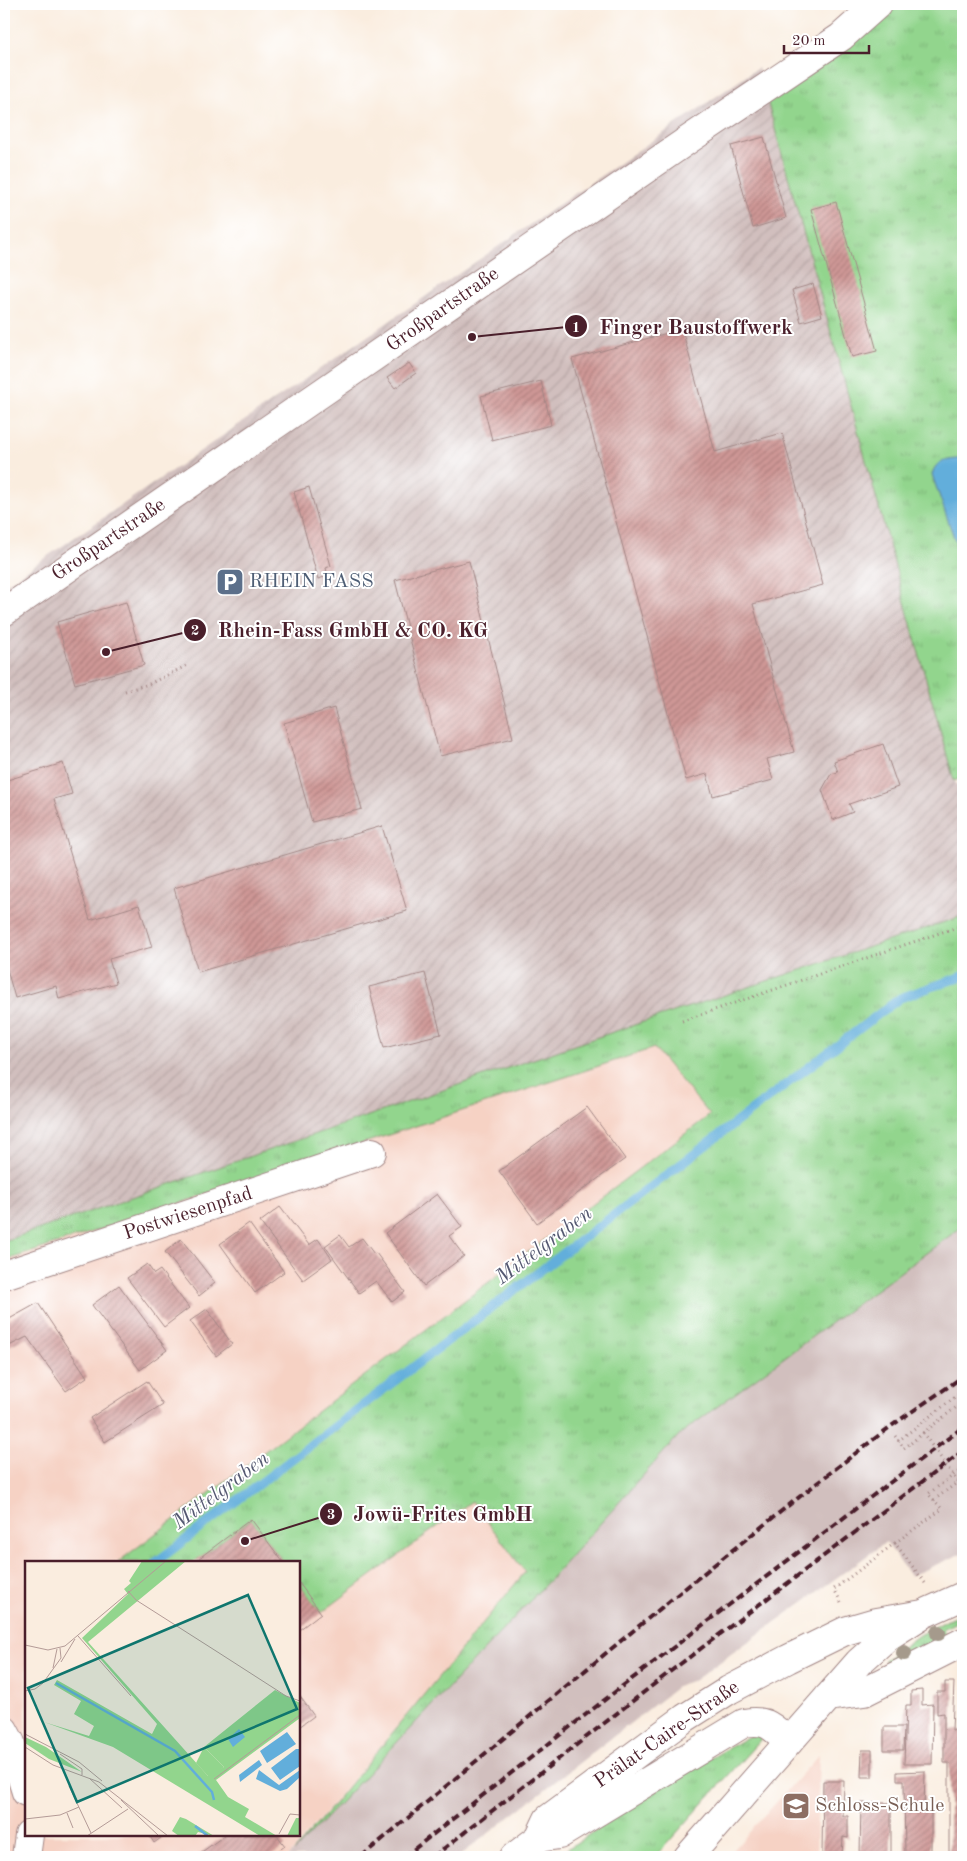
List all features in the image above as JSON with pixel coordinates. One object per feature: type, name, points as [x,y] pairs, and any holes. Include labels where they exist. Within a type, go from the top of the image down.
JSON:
[{"type":"street","name":"Großpartstraße","points":[[4,612],[688,140],[841,37],[878,4]]},
{"type":"street","name":"Postwiesenpfad","points":[[4,1275],[372,1152]]},
{"type":"street","name":"Prälat-Caire-Straße","points":[[514,1857],[539,1838],[548,1819],[685,1718],[728,1690],[788,1658],[854,1628],[943,1605]]},
{"type":"street","points":[[688,1857],[859,1662],[887,1637],[943,1605]]},
{"type":"street","points":[[828,1697],[864,1692],[963,1642]]},
{"type":"street","name":"Prälat-Caire-Straße","points":[[539,1838],[559,1836],[744,1722],[758,1720],[770,1725],[789,1742]]},
{"type":"street","points":[[4,1730],[25,1789]]},
{"type":"path","points":[[125,692],[149,684],[186,666]]},
{"type":"path","points":[[682,1021],[963,925]]},
{"type":"path","points":[[898,1441],[963,1391]]},
{"type":"path","points":[[895,1436],[904,1448],[963,1402]]},
{"type":"path","points":[[923,1434],[958,1482]]},
{"type":"path","points":[[854,1628],[834,1589],[942,1509],[928,1494],[963,1468]]},
{"type":"path","points":[[934,1500],[963,1478]]},
{"type":"path","points":[[895,1543],[943,1605]]},
{"type":"shaded area","points":[[758,68],[954,781],[963,792],[963,916],[589,1040],[4,1241],[4,586]]},
{"type":"shaded area","points":[[654,1048],[710,1115],[119,1561],[25,1561],[25,1836],[300,1836],[300,1584],[321,1613],[472,1501],[526,1572],[288,1857],[4,1857],[4,1261]]},
{"type":"shaded area","points":[[963,1226],[963,1553],[910,1576],[886,1542],[695,1680],[681,1684],[458,1857],[288,1857],[558,1571],[680,1434]]},
{"type":"shaded area","name":"Schloss-Schule","points":[[819,1755],[816,1857],[727,1857]]},
{"type":"green space","points":[[894,4],[963,4],[963,778],[954,781],[767,100],[847,45]]},
{"type":"green space","points":[[963,916],[963,1226],[680,1434],[558,1571],[294,1852],[525,1572],[472,1501],[321,1613],[300,1584],[300,1561],[282,1561],[251,1519],[195,1561],[119,1561],[710,1115],[654,1048],[4,1261],[4,1241],[589,1040]]},
{"type":"green space","points":[[963,1612],[963,1620],[943,1629],[948,1639],[886,1666],[885,1660],[919,1635]]},
{"type":"green space","points":[[767,1730],[655,1857],[555,1857],[655,1791],[754,1733]]},
{"type":"water","points":[[963,458],[963,563],[932,475],[936,466],[943,461]]},
{"type":"building","points":[[764,137],[786,218],[753,228],[731,146]]},
{"type":"building","points":[[836,202],[877,351],[852,357],[811,209]]},
{"type":"building","points":[[813,284],[822,316],[801,322],[792,290]]},
{"type":"building","points":[[682,329],[715,452],[782,433],[823,585],[753,604],[794,752],[767,759],[773,780],[713,796],[707,774],[686,780],[572,359]]},
{"type":"building","points":[[409,363],[416,373],[395,388],[387,378]]},
{"type":"building","points":[[541,381],[551,425],[492,440],[481,396]]},
{"type":"building","points":[[309,487],[331,566],[326,568],[328,576],[318,579],[294,492]]},
{"type":"building","points":[[469,561],[513,738],[440,756],[395,580]]},
{"type":"building","points":[[126,602],[144,665],[75,684],[57,622]]},
{"type":"building","points":[[334,708],[362,809],[312,822],[284,723]]},
{"type":"building","points":[[883,744],[898,787],[849,804],[853,812],[833,820],[822,790],[831,774],[838,772],[834,761]]},
{"type":"building","points":[[63,763],[72,794],[54,799],[90,920],[139,905],[152,947],[109,959],[116,983],[59,999],[56,986],[15,998],[4,959],[4,781]]},
{"type":"building","points":[[382,826],[407,911],[198,972],[174,888]]},
{"type":"building","points":[[425,973],[441,1034],[384,1048],[369,987]]},
{"type":"building","points":[[587,1107],[625,1159],[537,1223],[499,1171]]},
{"type":"building","points":[[437,1194],[462,1227],[449,1236],[464,1256],[424,1286],[385,1233]]},
{"type":"building","points":[[280,1207],[309,1245],[318,1239],[332,1259],[303,1280],[260,1222]]},
{"type":"building","points":[[249,1223],[284,1272],[255,1293],[220,1244]]},
{"type":"building","points":[[340,1235],[349,1247],[362,1238],[374,1254],[376,1253],[405,1292],[392,1302],[376,1281],[359,1293],[325,1246]]},
{"type":"building","points":[[181,1239],[215,1283],[199,1296],[165,1252]]},
{"type":"building","points":[[147,1264],[154,1274],[160,1270],[189,1308],[164,1327],[127,1278]]},
{"type":"building","points":[[119,1285],[167,1350],[140,1370],[92,1305]]},
{"type":"building","points":[[38,1303],[87,1377],[66,1391],[27,1337],[7,1347],[4,1344],[4,1322]]},
{"type":"building","points":[[207,1309],[232,1344],[216,1356],[190,1321]]},
{"type":"building","points":[[147,1381],[163,1405],[105,1442],[90,1418]]},
{"type":"building","points":[[251,1519],[282,1561],[195,1561]]},
{"type":"building","points":[[300,1584],[321,1613],[300,1629]]},
{"type":"building","points":[[945,1682],[954,1682],[952,1730],[963,1730],[963,1855],[949,1855],[949,1763],[944,1763],[944,1713],[937,1714],[937,1692],[945,1692]]},
{"type":"building","points":[[922,1690],[922,1705],[933,1704],[932,1764],[904,1764],[906,1705],[911,1705],[911,1691]]},
{"type":"building","points":[[300,1696],[314,1716],[300,1726]]},
{"type":"building","points":[[884,1727],[904,1727],[903,1750],[884,1750]]},
{"type":"building","points":[[862,1750],[872,1750],[872,1777],[861,1777]]},
{"type":"building","points":[[925,1771],[924,1811],[931,1811],[931,1855],[905,1855],[904,1780],[897,1780],[897,1772]]},
{"type":"building","points":[[823,1781],[844,1781],[843,1816],[848,1816],[848,1838],[843,1837],[842,1855],[822,1855]]},
{"type":"building","points":[[861,1803],[891,1803],[891,1855],[860,1855]]},
{"type":"building","points":[[150,1836],[164,1836],[154,1843]]},
{"type":"building","points":[[224,1836],[278,1836],[285,1846],[270,1857],[195,1857]]},
{"type":"waterway","name":"Mittelgraben","points":[[157,1561],[900,998],[963,976]]},
{"type":"railway","points":[[361,1857],[617,1644],[812,1487],[888,1428],[963,1376]]},
{"type":"railway","points":[[404,1857],[616,1691],[963,1427]]},
{"type":"railway","points":[[433,1857],[671,1671],[963,1451]]},
{"type":"place","name":"Finger Baustoffwerk","points":[[472,337]]},
{"type":"place","name":"RHEIN FASS","points":[[230,582]]},
{"type":"place","name":"Rhein-Fass GmbH & CO. KG","points":[[106,652]]},
{"type":"place","name":"Jowü-Frites GmbH","points":[[245,1541]]},
{"type":"place","name":"Schloss-Schule","points":[[796,1806]]}]
